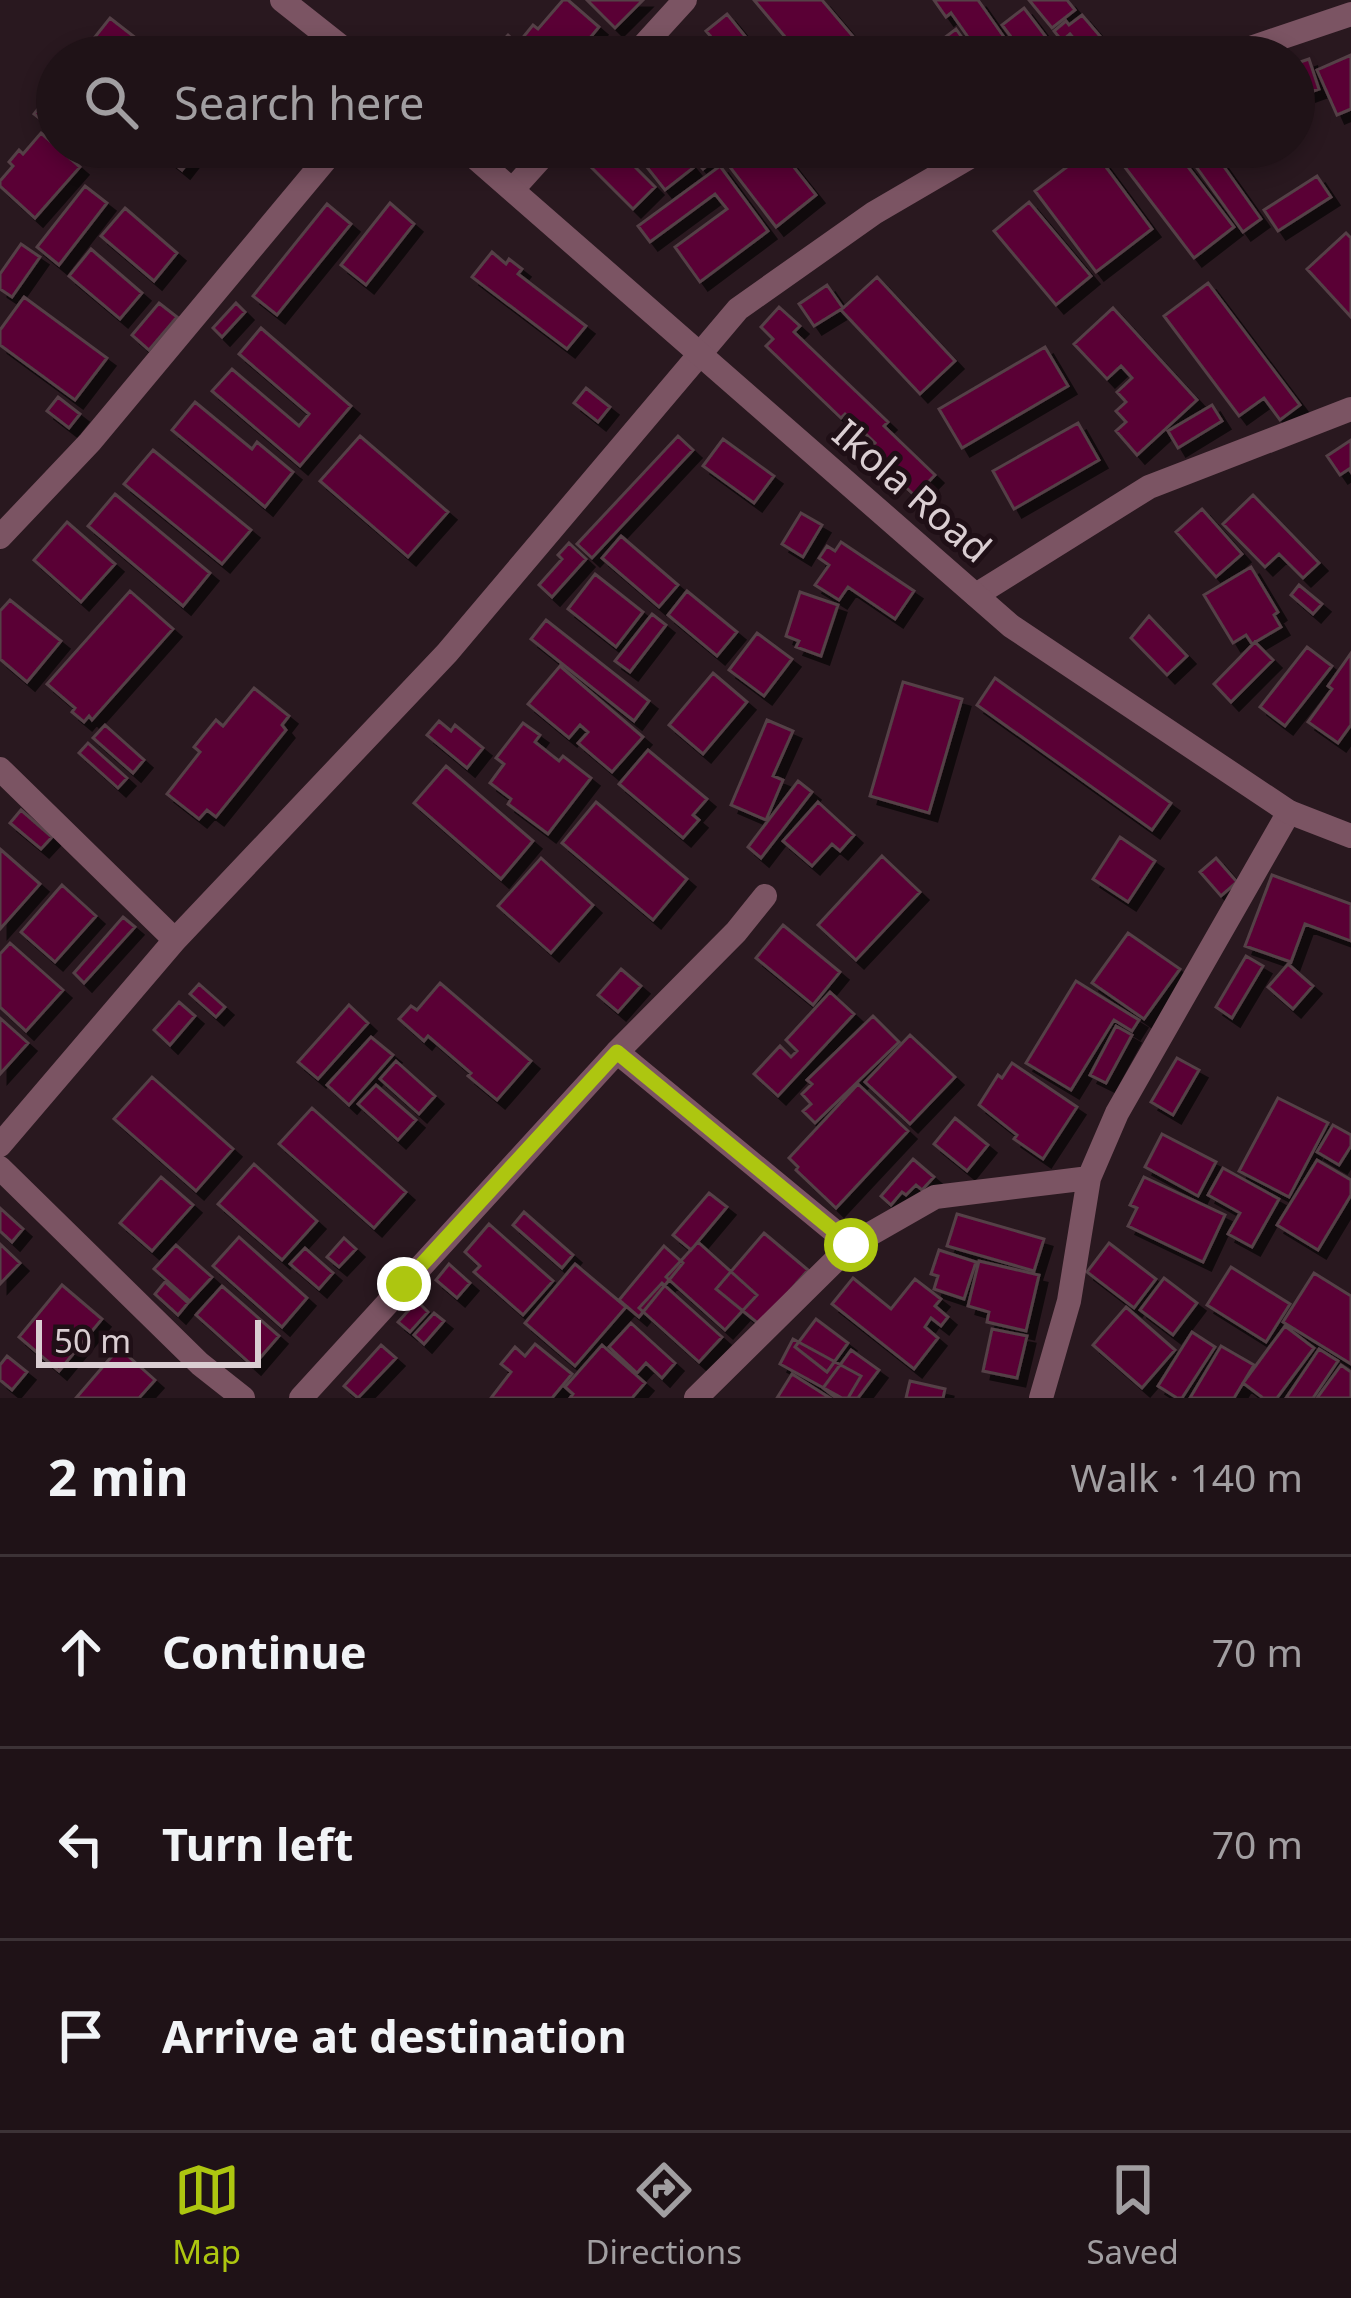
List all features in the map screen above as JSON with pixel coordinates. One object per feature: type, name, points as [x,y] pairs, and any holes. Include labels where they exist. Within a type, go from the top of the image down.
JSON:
[{"type":"street","points":[[282,0],[327,36]]},
{"type":"street","points":[[652,36],[685,0]]},
{"type":"street","points":[[1286,36],[1351,14]]},
{"type":"street","points":[[0,537],[90,442],[318,168]]},
{"type":"street","name":"Ikola Road","points":[[488,168],[1011,626],[1289,812],[1351,836]]},
{"type":"street","points":[[513,189],[532,168]]},
{"type":"street","points":[[0,1144],[175,940],[447,653],[738,309],[874,213],[951,168]]},
{"type":"street","points":[[976,595],[1149,487],[1351,409]]},
{"type":"street","points":[[0,769],[175,940]]},
{"type":"street","points":[[1041,1398],[1070,1301],[1089,1178],[1117,1113],[1289,812]]},
{"type":"street","points":[[301,1398],[765,896]]},
{"type":"street","points":[[617,1052],[851,1245]]},
{"type":"street","points":[[0,1168],[200,1364],[243,1398]]},
{"type":"street","points":[[696,1398],[851,1245],[935,1197],[1089,1178]]},
{"type":"building","points":[[563,0],[599,27],[592,36],[524,36],[533,25],[538,29]]},
{"type":"building","points":[[587,0],[643,0],[615,28]]},
{"type":"building","points":[[754,0],[822,0],[853,36],[784,36]]},
{"type":"building","points":[[934,0],[978,0],[1003,36],[967,36],[951,13],[946,17]]},
{"type":"building","points":[[1029,0],[1067,0],[1075,10],[1052,28]]},
{"type":"building","points":[[1024,8],[1045,36],[1010,36],[1002,25]]},
{"type":"building","points":[[727,14],[745,36],[710,36],[706,31]]},
{"type":"building","points":[[1082,15],[1100,36],[1058,36],[1054,31],[1066,21],[1069,25]]},
{"type":"building","points":[[110,18],[133,36],[96,36]]},
{"type":"building","points":[[1351,55],[1351,109],[1337,115],[1317,70]]},
{"type":"building","points":[[36,139],[36,168],[79,168],[35,218],[0,186],[13,166],[9,162],[19,150],[23,154]]},
{"type":"building","points":[[592,168],[636,168],[655,187],[633,209]]},
{"type":"building","points":[[648,168],[693,168],[665,190]]},
{"type":"building","points":[[721,168],[768,231],[700,282],[675,247],[727,209],[715,194],[650,242],[638,226]]},
{"type":"building","points":[[731,168],[795,168],[816,195],[776,227]]},
{"type":"building","points":[[1065,168],[1107,168],[1152,229],[1096,272],[1035,191]]},
{"type":"building","points":[[1126,168],[1189,168],[1234,227],[1194,258]]},
{"type":"building","points":[[1197,168],[1225,168],[1261,219],[1243,232]]},
{"type":"building","points":[[1317,176],[1331,197],[1278,231],[1264,210]]},
{"type":"building","points":[[85,186],[107,203],[59,265],[37,247]]},
{"type":"building","points":[[1029,202],[1091,276],[1056,305],[994,231]]},
{"type":"building","points":[[390,203],[414,224],[366,285],[341,265]]},
{"type":"building","points":[[327,204],[351,224],[277,315],[253,296]]},
{"type":"building","points":[[125,208],[177,253],[154,281],[101,236]]},
{"type":"building","points":[[1346,233],[1351,238],[1351,317],[1307,269]]},
{"type":"building","points":[[21,244],[40,257],[12,297],[0,289],[0,274]]},
{"type":"building","points":[[91,249],[142,293],[120,319],[69,276]]},
{"type":"building","points":[[492,252],[522,269],[518,274],[586,326],[567,349],[472,277]]},
{"type":"building","points":[[877,277],[955,361],[920,394],[841,310]]},
{"type":"building","points":[[1208,283],[1300,405],[1280,420],[1264,398],[1239,416],[1164,316]]},
{"type":"building","points":[[827,285],[843,308],[814,326],[799,304]]},
{"type":"building","points":[[24,297],[107,358],[75,400],[0,345],[0,330]]},
{"type":"building","points":[[159,303],[177,317],[149,350],[132,335]]},
{"type":"building","points":[[236,303],[245,312],[222,337],[213,328]]},
{"type":"building","points":[[779,307],[800,326],[794,332],[888,422],[884,426],[935,475],[915,496],[867,450],[875,443],[845,414],[841,418],[766,346],[773,339],[761,327]]},
{"type":"building","points":[[1113,308],[1197,400],[1137,455],[1116,431],[1126,422],[1116,411],[1126,402],[1117,392],[1132,378],[1121,366],[1107,379],[1074,344]]},
{"type":"building","points":[[261,328],[351,406],[300,466],[212,391],[232,369],[299,426],[309,414],[239,354]]},
{"type":"building","points":[[1045,347],[1068,386],[962,448],[939,409]]},
{"type":"building","points":[[586,388],[610,407],[598,422],[574,403]]},
{"type":"building","points":[[58,397],[80,414],[69,428],[47,411]]},
{"type":"building","points":[[195,402],[252,449],[257,442],[293,472],[265,507],[172,430]]},
{"type":"building","points":[[1212,405],[1222,421],[1178,448],[1168,431]]},
{"type":"building","points":[[1078,423],[1099,460],[1014,509],[993,471]]},
{"type":"building","points":[[360,436],[448,512],[408,557],[320,481]]},
{"type":"building","points":[[678,436],[693,450],[592,558],[577,544]]},
{"type":"building","points":[[723,439],[774,476],[754,503],[703,466]]},
{"type":"building","points":[[1351,440],[1351,472],[1340,475],[1327,456]]},
{"type":"building","points":[[153,450],[251,530],[222,564],[124,484]]},
{"type":"building","points":[[115,494],[210,573],[183,606],[88,526]]},
{"type":"building","points":[[1253,495],[1319,563],[1303,578],[1279,554],[1265,567],[1223,524]]},
{"type":"building","points":[[1202,509],[1242,554],[1216,577],[1176,532]]},
{"type":"building","points":[[801,513],[822,525],[803,557],[782,544]]},
{"type":"building","points":[[67,522],[115,564],[81,602],[34,560]]},
{"type":"building","points":[[621,536],[678,585],[659,607],[602,558]]},
{"type":"building","points":[[841,542],[914,591],[895,619],[848,587],[839,600],[815,585],[829,565],[819,558],[827,546],[835,551]]},
{"type":"building","points":[[569,543],[586,559],[552,597],[539,585],[562,559],[558,555]]},
{"type":"building","points":[[1251,567],[1278,612],[1274,615],[1281,627],[1252,644],[1246,635],[1233,643],[1204,595]]},
{"type":"building","points":[[595,574],[643,612],[616,647],[568,609]]},
{"type":"building","points":[[1299,585],[1322,604],[1313,614],[1291,595]]},
{"type":"building","points":[[130,591],[173,629],[92,720],[89,716],[84,722],[47,684]]},
{"type":"building","points":[[687,591],[737,632],[717,656],[668,615]]},
{"type":"building","points":[[800,592],[838,605],[821,656],[796,647],[799,641],[786,636]]},
{"type":"building","points":[[10,600],[61,641],[27,682],[0,659],[0,611]]},
{"type":"building","points":[[652,614],[666,625],[630,672],[615,661]]},
{"type":"building","points":[[1149,616],[1187,656],[1167,675],[1131,638]]},
{"type":"building","points":[[546,620],[649,701],[634,721],[531,639]]},
{"type":"building","points":[[757,633],[792,659],[764,696],[729,670]]},
{"type":"building","points":[[1255,642],[1273,660],[1231,702],[1214,684]]},
{"type":"building","points":[[1307,647],[1332,666],[1285,726],[1260,707]]},
{"type":"building","points":[[1351,653],[1351,725],[1338,743],[1308,722]]},
{"type":"building","points":[[560,666],[643,737],[612,772],[578,743],[588,732],[580,725],[569,738],[528,704]]},
{"type":"building","points":[[713,673],[747,702],[703,754],[669,725]]},
{"type":"building","points":[[995,678],[1171,803],[1152,830],[977,705]]},
{"type":"building","points":[[903,682],[962,699],[929,813],[870,796]]},
{"type":"building","points":[[254,688],[289,716],[282,725],[286,730],[216,817],[207,810],[199,819],[167,794],[200,752],[194,747],[216,720],[223,726]]},
{"type":"building","points":[[767,720],[793,731],[773,776],[783,780],[766,820],[731,805]]},
{"type":"building","points":[[439,721],[451,731],[455,725],[483,748],[467,768],[427,735]]},
{"type":"building","points":[[523,723],[540,735],[535,742],[591,778],[548,834],[508,804],[511,799],[490,783],[504,764],[496,758]]},
{"type":"building","points":[[105,725],[144,760],[133,773],[93,738]]},
{"type":"building","points":[[88,743],[127,778],[118,788],[79,753]]},
{"type":"building","points":[[648,750],[707,799],[693,815],[699,820],[683,838],[619,784]]},
{"type":"building","points":[[446,766],[533,841],[501,879],[414,803]]},
{"type":"building","points":[[798,781],[812,792],[761,858],[748,847]]},
{"type":"building","points":[[596,802],[687,879],[653,920],[562,843]]},
{"type":"building","points":[[818,802],[854,835],[840,851],[832,844],[812,866],[783,841]]},
{"type":"building","points":[[21,810],[52,837],[41,849],[10,823]]},
{"type":"building","points":[[1120,837],[1155,861],[1128,902],[1093,879]]},
{"type":"building","points":[[0,849],[40,884],[0,929]]},
{"type":"building","points":[[882,856],[920,892],[856,960],[818,925]]},
{"type":"building","points":[[541,858],[593,905],[551,953],[498,906]]},
{"type":"building","points":[[1216,858],[1237,882],[1221,896],[1200,872]]},
{"type":"building","points":[[1272,875],[1351,904],[1351,941],[1305,924],[1291,962],[1245,946]]},
{"type":"building","points":[[62,885],[96,916],[55,962],[21,932]]},
{"type":"building","points":[[123,917],[135,927],[84,983],[74,973]]},
{"type":"building","points":[[783,925],[840,972],[813,1005],[756,958]]},
{"type":"building","points":[[1128,933],[1180,969],[1144,1019],[1092,983]]},
{"type":"building","points":[[10,943],[63,990],[26,1031],[0,1007],[0,954]]},
{"type":"building","points":[[1246,956],[1263,966],[1232,1018],[1216,1007]]},
{"type":"building","points":[[1288,964],[1313,986],[1293,1009],[1268,987]]},
{"type":"building","points":[[621,969],[641,986],[618,1012],[598,995]]},
{"type":"building","points":[[1076,981],[1139,1020],[1132,1031],[1114,1020],[1071,1090],[1026,1063]]},
{"type":"building","points":[[440,983],[531,1061],[497,1100],[428,1036],[424,1041],[399,1019],[411,1006],[417,1010]]},
{"type":"building","points":[[199,984],[225,1007],[216,1017],[190,994]]},
{"type":"building","points":[[830,992],[854,1014],[778,1096],[754,1074],[780,1046],[791,1057],[797,1051],[786,1040]]},
{"type":"building","points":[[179,1002],[195,1016],[170,1045],[154,1030]]},
{"type":"building","points":[[349,1005],[368,1023],[318,1079],[298,1062]]},
{"type":"building","points":[[873,1016],[899,1042],[815,1123],[803,1111],[811,1104],[802,1094],[812,1084],[807,1080]]},
{"type":"building","points":[[0,1018],[28,1043],[0,1074]]},
{"type":"building","points":[[1116,1026],[1132,1035],[1106,1083],[1090,1075]]},
{"type":"building","points":[[910,1035],[955,1077],[910,1124],[865,1082]]},
{"type":"building","points":[[371,1037],[393,1055],[349,1105],[327,1085]]},
{"type":"building","points":[[1177,1058],[1199,1070],[1173,1115],[1151,1102]]},
{"type":"building","points":[[396,1061],[435,1096],[419,1114],[380,1079]]},
{"type":"building","points":[[1012,1063],[1077,1107],[1043,1159],[979,1105]]},
{"type":"building","points":[[152,1077],[233,1149],[196,1191],[114,1119]]},
{"type":"building","points":[[858,1084],[908,1131],[836,1208],[789,1158]]},
{"type":"building","points":[[376,1085],[416,1120],[398,1140],[358,1104]]},
{"type":"building","points":[[1278,1098],[1328,1123],[1289,1197],[1239,1171]]},
{"type":"building","points":[[312,1108],[406,1192],[374,1228],[279,1144]]},
{"type":"building","points":[[955,1118],[988,1145],[967,1171],[934,1144]]},
{"type":"building","points":[[1333,1125],[1351,1135],[1351,1146],[1339,1165],[1317,1152]]},
{"type":"building","points":[[1162,1134],[1216,1162],[1198,1196],[1145,1167]]},
{"type":"building","points":[[913,1159],[934,1177],[922,1190],[916,1185],[906,1195],[902,1192],[891,1205],[881,1196]]},
{"type":"building","points":[[1317,1160],[1351,1180],[1351,1195],[1318,1250],[1277,1225]]},
{"type":"building","points":[[254,1164],[317,1221],[282,1260],[218,1204]]},
{"type":"building","points":[[1223,1168],[1279,1199],[1252,1247],[1228,1234],[1240,1213],[1208,1195]]},
{"type":"building","points":[[161,1177],[193,1205],[152,1251],[120,1223]]},
{"type":"building","points":[[1144,1177],[1225,1215],[1203,1262],[1128,1226],[1137,1208],[1130,1205]]},
{"type":"building","points":[[709,1193],[727,1207],[691,1250],[673,1235]]},
{"type":"building","points":[[0,1208],[23,1229],[12,1242],[0,1231]]},
{"type":"building","points":[[524,1212],[573,1255],[562,1268],[513,1225]]},
{"type":"building","points":[[957,1214],[1044,1239],[1034,1271],[947,1246]]},
{"type":"building","points":[[489,1224],[553,1281],[523,1315],[474,1272],[480,1266],[465,1252]]},
{"type":"building","points":[[764,1233],[808,1270],[760,1325],[716,1289]]},
{"type":"building","points":[[239,1237],[307,1298],[282,1327],[213,1266]]},
{"type":"building","points":[[344,1238],[356,1249],[339,1267],[327,1257]]},
{"type":"building","points":[[698,1242],[757,1295],[725,1330],[666,1277]]},
{"type":"building","points":[[1109,1243],[1156,1279],[1134,1308],[1087,1272]]},
{"type":"building","points":[[0,1244],[20,1263],[0,1284]]},
{"type":"building","points":[[176,1245],[212,1277],[190,1301],[154,1269]]},
{"type":"building","points":[[664,1246],[683,1263],[639,1317],[619,1300]]},
{"type":"building","points":[[305,1248],[333,1273],[319,1289],[290,1264]]},
{"type":"building","points":[[939,1250],[976,1262],[964,1299],[934,1289],[938,1276],[931,1274]]},
{"type":"building","points":[[979,1261],[1039,1275],[1026,1331],[987,1322],[989,1312],[968,1306]]},
{"type":"building","points":[[449,1264],[470,1283],[457,1298],[436,1280]]},
{"type":"building","points":[[575,1264],[626,1307],[575,1366],[525,1323]]},
{"type":"building","points":[[1231,1267],[1290,1304],[1266,1342],[1207,1305]]},
{"type":"building","points":[[1314,1273],[1351,1296],[1351,1364],[1283,1322]]},
{"type":"building","points":[[853,1278],[891,1309],[915,1279],[941,1299],[935,1306],[948,1317],[941,1326],[931,1318],[925,1327],[938,1338],[914,1369],[832,1304]]},
{"type":"building","points":[[1164,1278],[1197,1303],[1173,1335],[1140,1310]]},
{"type":"building","points":[[165,1282],[188,1303],[178,1315],[155,1294]]},
{"type":"building","points":[[662,1283],[722,1337],[699,1362],[639,1308]]},
{"type":"building","points":[[62,1285],[102,1319],[59,1371],[19,1337]]},
{"type":"building","points":[[222,1286],[279,1336],[253,1366],[196,1315]]},
{"type":"building","points":[[417,1301],[428,1312],[410,1332],[398,1322]]},
{"type":"building","points":[[1126,1307],[1175,1350],[1142,1388],[1093,1345]]},
{"type":"building","points":[[434,1313],[444,1321],[424,1344],[414,1335]]},
{"type":"building","points":[[816,1319],[848,1343],[827,1372],[795,1347]]},
{"type":"building","points":[[631,1323],[675,1363],[662,1378],[646,1363],[637,1373],[609,1347]]},
{"type":"building","points":[[1285,1326],[1314,1348],[1277,1398],[1263,1398],[1243,1383]]},
{"type":"building","points":[[992,1329],[1027,1336],[1017,1378],[983,1371]]},
{"type":"building","points":[[1192,1332],[1215,1347],[1182,1398],[1177,1398],[1158,1386]]},
{"type":"building","points":[[793,1339],[861,1376],[848,1398],[780,1364]]},
{"type":"building","points":[[535,1344],[572,1374],[552,1398],[491,1398],[511,1372],[501,1364],[515,1347],[525,1356]]},
{"type":"building","points":[[381,1345],[396,1358],[358,1398],[344,1386]]},
{"type":"building","points":[[602,1345],[645,1383],[632,1398],[570,1398],[573,1394],[565,1387]]},
{"type":"building","points":[[1221,1346],[1254,1365],[1234,1398],[1190,1398]]},
{"type":"building","points":[[119,1348],[155,1380],[139,1398],[76,1398]]},
{"type":"building","points":[[1319,1349],[1338,1361],[1313,1398],[1286,1398]]},
{"type":"building","points":[[851,1350],[879,1370],[858,1398],[836,1398],[823,1388]]},
{"type":"building","points":[[7,1356],[27,1372],[12,1390],[0,1380],[0,1365]]},
{"type":"building","points":[[1341,1365],[1351,1372],[1351,1398],[1317,1398]]},
{"type":"building","points":[[792,1374],[830,1398],[777,1398]]},
{"type":"building","points":[[910,1381],[945,1389],[943,1398],[906,1398]]},
{"type":"route","points":[[404,1284],[617,1052],[851,1245]]}]
